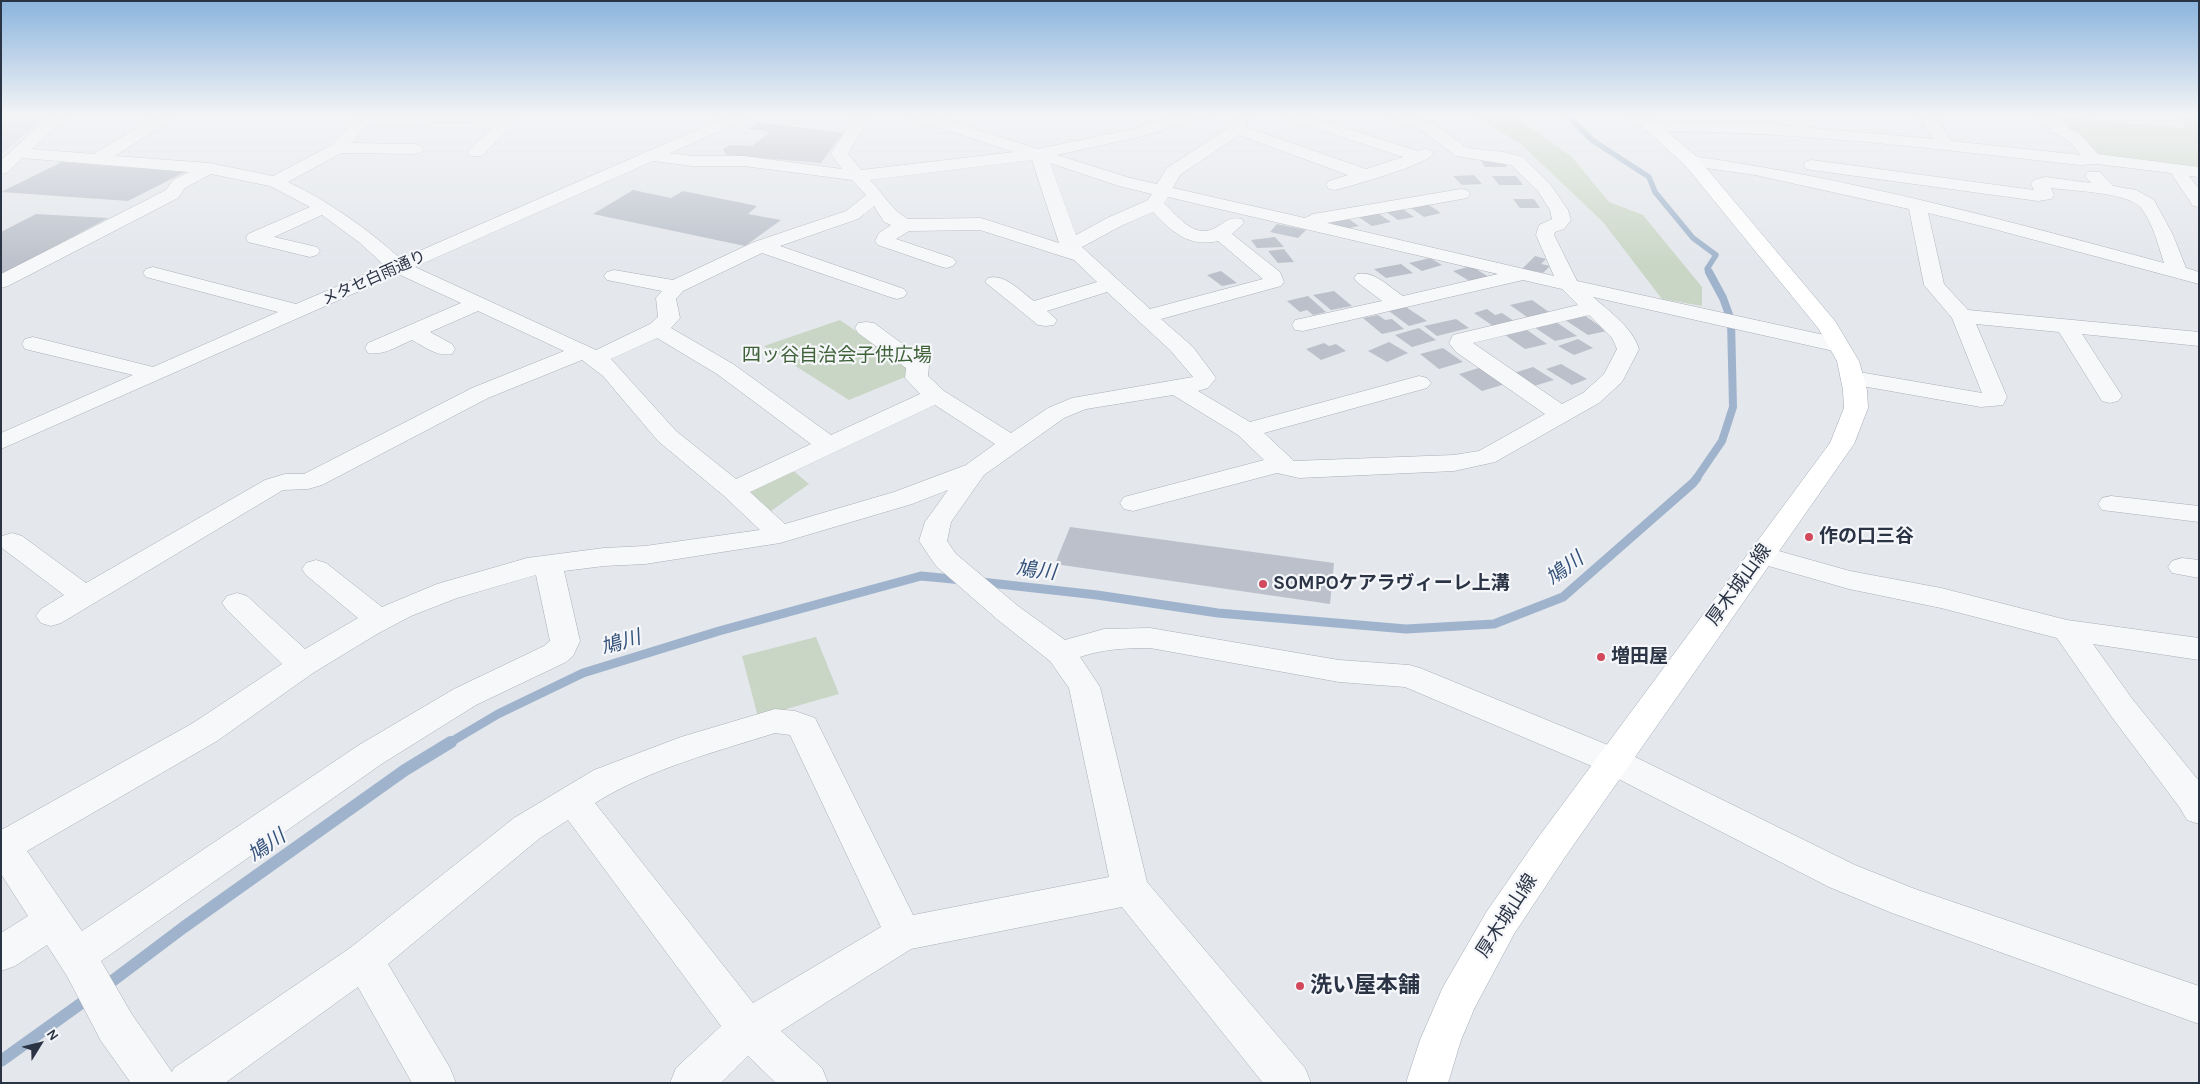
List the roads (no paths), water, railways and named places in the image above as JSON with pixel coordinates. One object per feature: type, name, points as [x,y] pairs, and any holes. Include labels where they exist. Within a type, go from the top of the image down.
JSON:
[{"type":"main road","name":"厚木城山線","points":[[1427,1083],[1434,1056],[1455,1004],[1496,927],[1613,761],[1842,444],[1856,408],[1854,378],[1848,360],[1827,326],[1694,165]]},
{"type":"street","points":[[161,165],[209,168],[275,182],[323,208],[367,239],[398,267],[589,355],[610,371],[667,436],[733,490],[780,534]]},
{"type":"street","points":[[275,182],[307,165]]},
{"type":"street","name":"メタセ白雨通り","points":[[1,442],[631,165]]},
{"type":"street","points":[[773,165],[857,176],[951,165]]},
{"type":"street","points":[[848,165],[876,196],[891,218],[905,225],[980,224],[1075,251],[1159,197],[1173,172],[1185,165]]},
{"type":"street","points":[[156,1083],[116,1027],[79,960],[2,846],[205,732],[302,665],[379,620],[447,591],[527,567],[645,555],[780,534],[903,498],[975,470],[1056,413],[1080,403],[1194,386],[1200,383],[1205,378],[1183,347],[1146,317],[1075,251],[1042,165]]},
{"type":"street","points":[[1071,165],[1118,180],[1159,197],[1250,210],[1523,275],[1838,345]]},
{"type":"street","points":[[1340,165],[1362,174]]},
{"type":"street","points":[[1335,185],[1362,174],[1399,165]]},
{"type":"street","points":[[1177,388],[1247,430],[1280,464],[1288,469],[1299,470],[1454,464],[1474,461],[1486,457],[1591,398],[1614,378],[1628,349],[1626,342],[1621,334],[1569,285],[1545,235],[1546,229],[1557,226],[1562,220],[1559,210],[1544,188],[1520,165]]},
{"type":"street","points":[[1717,165],[1755,170],[1994,223],[2192,278]]},
{"type":"street","points":[[1755,165],[1755,170]]},
{"type":"street","points":[[1806,165],[1862,173],[1911,165]]},
{"type":"street","points":[[1860,165],[1862,173]]},
{"type":"street","points":[[1935,165],[2038,196],[2045,195],[2040,184],[2045,182],[2130,194],[2150,207],[2164,235],[2192,278]]},
{"type":"street","points":[[2089,165],[2107,190]]},
{"type":"street","points":[[2132,165],[2199,172]]},
{"type":"street","points":[[1,282],[172,194],[179,184],[209,168]]},
{"type":"street","points":[[2176,169],[2199,202]]},
{"type":"street","points":[[1301,222],[1461,194]]},
{"type":"street","points":[[51,616],[274,485],[287,480],[303,482],[313,480],[480,393],[658,329],[669,318],[666,298],[676,287],[762,246],[852,215],[876,196]]},
{"type":"street","points":[[1159,197],[1189,236],[1199,238],[1221,234],[1250,210]]},
{"type":"street","points":[[1854,378],[1981,400],[1995,400],[1962,316],[1934,284],[1917,205]]},
{"type":"street","points":[[310,252],[247,237],[323,208]]},
{"type":"street","points":[[905,225],[886,237],[885,241],[946,262]]},
{"type":"street","points":[[1146,317],[1274,282],[1273,276],[1221,234]]},
{"type":"street","points":[[762,246],[898,293]]},
{"type":"street","points":[[153,272],[298,312]]},
{"type":"street","points":[[1304,325],[1523,275]]},
{"type":"street","points":[[614,276],[676,287]]},
{"type":"street","points":[[1364,278],[1399,303]]},
{"type":"street","points":[[995,282],[1048,321]]},
{"type":"street","points":[[1031,309],[1111,284]]},
{"type":"street","points":[[376,348],[477,304]]},
{"type":"street","points":[[1562,415],[1460,343],[1461,340],[1593,308]]},
{"type":"street","points":[[1962,316],[2199,339]]},
{"type":"street","points":[[2066,326],[2110,396]]},
{"type":"street","points":[[866,328],[918,366],[916,378],[936,396],[1013,445]]},
{"type":"street","points":[[658,329],[724,369],[828,445]]},
{"type":"street","points":[[413,332],[444,348]]},
{"type":"street","points":[[32,344],[156,374]]},
{"type":"street","points":[[1247,430],[1418,383]]},
{"type":"street","points":[[733,490],[936,396]]},
{"type":"street","points":[[1132,503],[1280,464]]},
{"type":"street","points":[[975,470],[934,530],[933,541],[946,560],[1008,613],[1061,653],[1084,687],[1130,889],[1290,1083]]},
{"type":"street","points":[[2111,504],[2199,514]]},
{"type":"street","points":[[12,542],[86,597]]},
{"type":"street","points":[[1761,555],[1849,580],[1941,598],[2067,630],[2199,649]]},
{"type":"street","points":[[79,960],[370,754],[465,697],[555,654],[562,648],[565,641],[548,564]]},
{"type":"street","points":[[316,569],[379,620]]},
{"type":"street","points":[[237,603],[302,665]]},
{"type":"street","points":[[2067,630],[2122,708],[2192,798],[2199,810]]},
{"type":"street","points":[[1061,653],[1088,642],[1108,638],[1150,638],[1339,671],[1409,676],[1613,761],[1842,876],[1905,902],[2199,1005]]},
{"type":"street","points":[[189,1083],[364,960],[527,828],[606,779],[693,746],[775,721],[795,723],[803,727],[903,934]]},
{"type":"street","points":[[573,800],[748,1028],[807,1083]]},
{"type":"street","points":[[690,1083],[748,1028],[903,934],[1130,889]]},
{"type":"street","points":[[1,954],[52,921]]},
{"type":"street","points":[[364,960],[435,1083]]},
{"type":"waterway","name":"鳩川","points":[[1630,165],[1649,177],[1655,192],[1693,238],[1716,255],[1707,269],[1710,274]]},
{"type":"waterway","name":"鳩川","points":[[1696,479],[1722,441],[1733,407],[1731,320],[1723,298],[1709,272]]},
{"type":"waterway","name":"鳩川","points":[[981,582],[1097,595],[1218,613],[1406,629],[1494,624],[1563,597],[1697,478]]},
{"type":"waterway","name":"鳩川","points":[[449,743],[498,714],[583,673],[719,631],[921,576],[963,580]]},
{"type":"waterway","name":"鳩川","points":[[103,988],[184,927],[405,770],[451,742]]},
{"type":"waterway","name":"鳩川","points":[[1,1061],[90,997]]},
{"type":"place","name":"作の口三谷","points":[[1809,537]]},
{"type":"place","name":"SOMPOケアラヴィーレ上溝","points":[[1263,584]]},
{"type":"place","name":"増田屋","points":[[1601,657]]},
{"type":"place","name":"洗い屋本舗","points":[[1300,986]]},
{"type":"park label","name":"四ッ谷自治会子供広場","points":[[837,356]]}]
